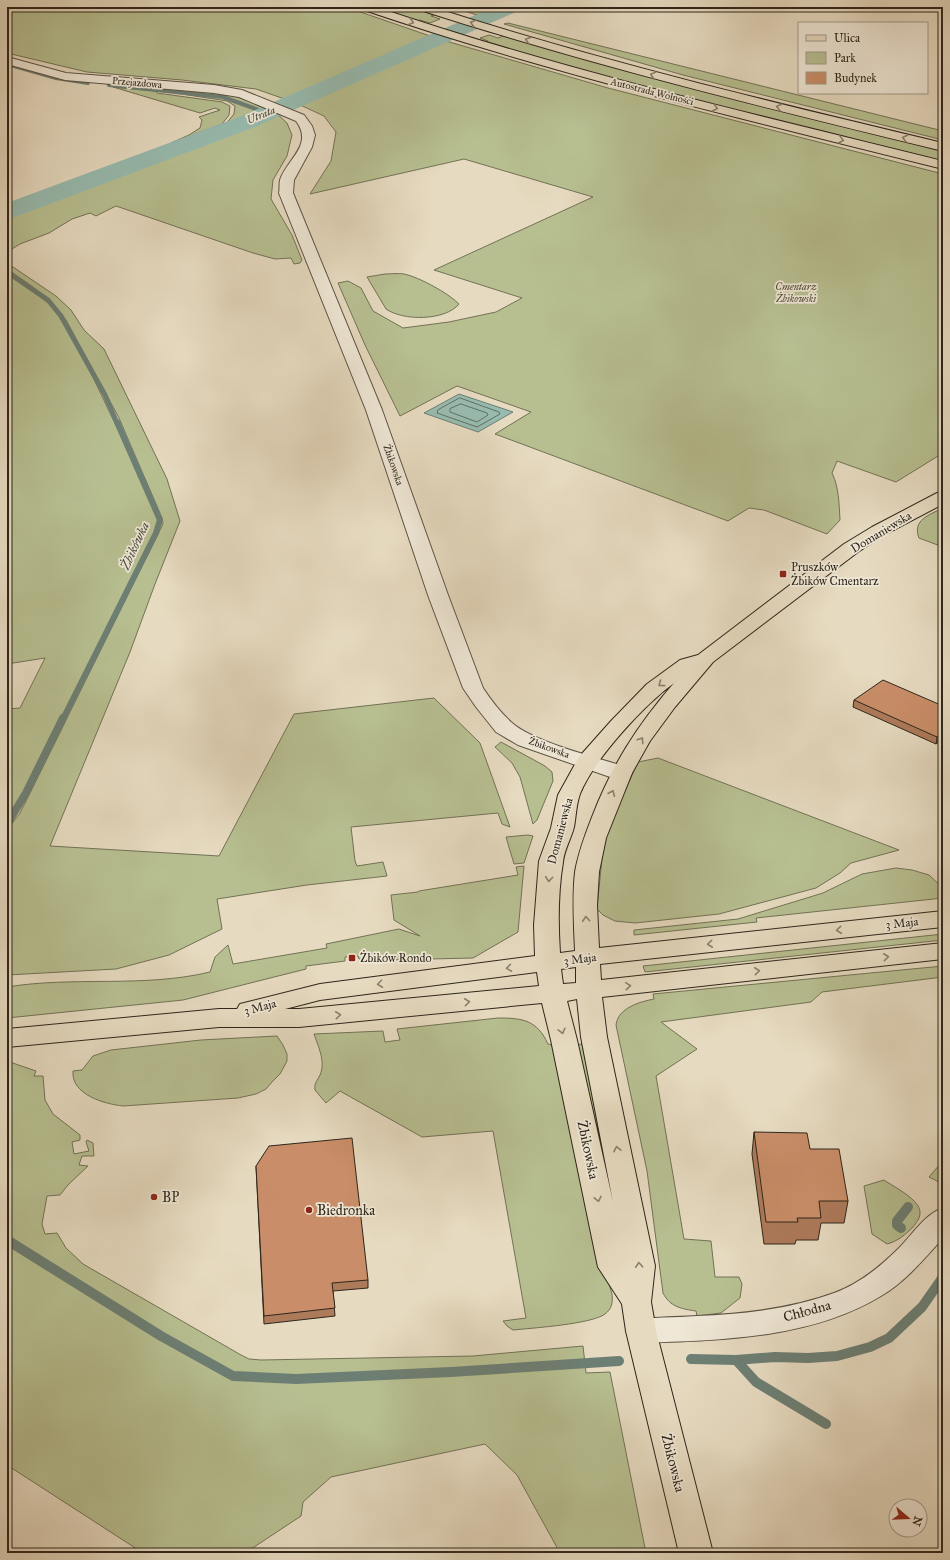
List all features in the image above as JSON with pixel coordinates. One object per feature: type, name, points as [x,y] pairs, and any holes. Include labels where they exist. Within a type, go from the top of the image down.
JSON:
[{"type":"main road","name":"Autostrada Wolności","points":[[365,7],[464,40],[589,76],[943,165]]},
{"type":"main road","name":"Autostrada Wolności","points":[[421,7],[490,29],[657,76],[943,147]]},
{"type":"main road","name":"Domaniewska","points":[[589,990],[584,905],[587,872],[595,838],[621,773],[640,740],[668,703],[706,658],[851,548],[878,531],[943,497]]},
{"type":"main road","name":"Domaniewska","points":[[552,993],[548,963],[546,914],[551,861],[562,828],[569,795],[588,762],[618,725],[654,688],[687,664],[706,658]]},
{"type":"main road","name":"3 Maja","points":[[219,1018],[320,992],[587,958],[943,919]]},
{"type":"main road","name":"3 Maja","points":[[7,1038],[219,1018],[299,1018],[640,985],[943,951]]},
{"type":"main road","name":"Żbikowska","points":[[589,990],[594,1037],[634,1228],[640,1266],[638,1317]]},
{"type":"main road","name":"Żbikowska","points":[[552,993],[564,1040],[613,1267],[638,1317],[696,1553]]},
{"type":"street","name":"Przejazdowa","points":[[7,60],[65,76],[228,91],[242,94],[266,103]]},
{"type":"street","name":"Żbikowska","points":[[266,103],[300,118],[306,126],[309,135],[306,147],[287,180],[286,193],[374,410],[438,595],[473,688],[483,703],[504,727],[526,740],[621,773]]},
{"type":"street","name":"Chłodna","points":[[638,1317],[694,1329],[767,1322],[802,1314],[840,1302],[870,1288],[886,1276],[904,1260],[943,1219]]},
{"type":"green space","name":"Cmentarz Żbikowski","points":[[7,7],[346,7],[433,37],[423,41],[437,45],[446,41],[608,88],[943,174],[943,453],[896,482],[837,461],[832,473],[837,490],[840,520],[827,534],[764,510],[749,508],[728,521],[495,434],[531,412],[457,386],[400,416],[365,345],[338,283],[348,281],[361,288],[373,311],[403,328],[449,322],[496,312],[522,298],[434,270],[593,197],[464,159],[310,194],[331,161],[336,132],[324,116],[296,103],[256,89],[182,80],[87,72],[7,53]]},
{"type":"green space","points":[[373,7],[412,7],[434,15],[431,16],[440,19],[430,23],[420,20],[416,21]]},
{"type":"green space","points":[[452,7],[503,7],[480,16]]},
{"type":"green space","points":[[508,23],[943,131],[943,140],[683,75],[504,24]]},
{"type":"green space","points":[[489,35],[498,38],[503,36],[596,62],[943,151],[943,161],[614,80],[485,43],[488,41],[480,38]]},
{"type":"green space","points":[[113,87],[155,91],[157,93],[222,102],[230,106],[229,115],[222,124],[171,143],[200,128],[202,120],[199,117],[220,110],[215,108],[200,113]]},
{"type":"green space","points":[[166,88],[231,95],[268,109],[209,134],[7,209],[7,206],[225,125],[234,114],[235,106],[227,101],[162,91]]},
{"type":"green space","points":[[275,112],[287,123],[292,135],[287,156],[273,180],[271,199],[292,235],[302,260],[300,263],[294,264],[291,258],[275,259],[253,253],[116,206],[96,216],[90,213],[72,219],[49,233],[20,244],[7,252],[7,216],[213,138]]},
{"type":"green space","points":[[7,263],[56,296],[71,310],[84,330],[104,349],[167,479],[180,521],[130,652],[50,846],[219,856],[294,714],[434,698],[480,743],[510,827],[502,824],[498,813],[351,827],[355,861],[357,866],[383,862],[387,876],[307,885],[217,899],[222,929],[169,955],[116,969],[7,975],[7,830],[20,813],[163,524],[162,518],[119,418],[66,320],[47,298],[7,269]]},
{"type":"green space","points":[[7,274],[52,306],[60,317],[90,371],[158,518],[156,530],[13,813],[7,821],[7,709],[20,708],[45,658],[7,664]]},
{"type":"green space","points":[[385,274],[404,274],[417,278],[441,290],[459,304],[453,310],[434,316],[413,317],[393,313],[386,309],[367,277]]},
{"type":"green space","points":[[943,508],[943,547],[919,538],[917,532],[920,522],[923,519]]},
{"type":"green space","points":[[501,742],[545,766],[552,772],[553,781],[537,820],[533,824],[520,777],[512,763],[495,747]]},
{"type":"green space","points":[[658,758],[899,850],[851,863],[840,873],[816,888],[719,914],[635,923],[615,921],[603,915],[597,909],[604,838],[638,762]]},
{"type":"green space","points":[[533,836],[524,863],[514,864],[506,837]]},
{"type":"green space","points":[[524,866],[518,932],[473,958],[385,960],[384,957],[359,959],[358,956],[345,957],[345,961],[306,966],[306,969],[183,1000],[7,1018],[7,987],[58,982],[160,980],[185,977],[210,972],[215,957],[228,945],[233,964],[327,948],[326,944],[399,929],[420,936],[394,920],[391,895],[418,892],[518,875],[516,867]]},
{"type":"green space","points":[[896,868],[912,870],[929,875],[943,888],[943,898],[756,918],[757,922],[634,935],[634,930],[738,919],[823,893],[862,874]]},
{"type":"green space","points":[[943,934],[943,940],[645,972],[643,966]]},
{"type":"green space","points":[[943,966],[943,977],[822,992],[811,1002],[661,1022],[697,1049],[656,1076],[684,1239],[711,1241],[715,1277],[739,1277],[742,1284],[740,1298],[721,1313],[697,1316],[696,1311],[681,1308],[669,1301],[663,1293],[647,1171],[616,1025],[621,1014],[636,1004],[654,999],[653,994]]},
{"type":"green space","points":[[498,1018],[515,1019],[528,1022],[539,1030],[548,1044],[557,1046],[597,1244],[612,1294],[611,1308],[605,1314],[598,1317],[562,1325],[513,1330],[503,1321],[526,1318],[493,1131],[422,1137],[340,1091],[326,1103],[315,1090],[315,1084],[322,1070],[322,1059],[314,1034],[383,1031],[385,1042],[400,1040],[397,1029]]},
{"type":"green space","points":[[277,1036],[287,1054],[287,1061],[280,1074],[266,1089],[256,1094],[238,1098],[123,1106],[107,1103],[90,1097],[77,1086],[74,1079],[73,1071],[82,1070],[93,1056],[111,1050],[201,1040]]},
{"type":"green space","points":[[582,1044],[606,1158],[608,1180],[574,1045]]},
{"type":"green space","points":[[7,1061],[36,1071],[34,1076],[43,1076],[45,1100],[53,1114],[80,1135],[80,1140],[72,1142],[74,1154],[89,1151],[86,1142],[87,1140],[93,1143],[94,1156],[82,1156],[79,1165],[88,1166],[60,1195],[47,1196],[42,1224],[45,1234],[57,1233],[66,1248],[83,1264],[249,1359],[473,1356],[583,1346],[586,1373],[610,1372],[646,1553],[560,1553],[517,1475],[485,1444],[331,1477],[303,1502],[301,1516],[245,1553],[143,1553],[7,1465]]},
{"type":"green space","points":[[941,1163],[943,1164],[943,1184],[929,1177]]},
{"type":"green space","points":[[884,1180],[912,1199],[919,1208],[920,1213],[918,1221],[910,1230],[898,1239],[887,1244],[872,1234],[864,1186]]},
{"type":"water","points":[[459,394],[513,412],[478,432],[424,413]]},
{"type":"building","points":[[883,680],[943,706],[943,732],[937,737],[854,700]]},
{"type":"building","points":[[754,1132],[807,1133],[810,1149],[839,1149],[848,1201],[819,1201],[821,1218],[797,1218],[798,1222],[766,1222]]},
{"type":"building","name":"Biedronka","points":[[352,1138],[368,1280],[332,1283],[335,1308],[264,1316],[256,1166],[269,1146]]},
{"type":"waterway","name":"Utrata","points":[[7,212],[247,122],[511,7]]},
{"type":"waterway","points":[[7,64],[56,78],[88,83]]},
{"type":"waterway","points":[[109,85],[223,97],[267,113]]},
{"type":"waterway","name":"Żbikówka","points":[[7,272],[48,300],[61,316],[105,395],[117,423]]},
{"type":"waterway","name":"Żbikówka","points":[[63,719],[156,533],[160,520],[117,422]]},
{"type":"waterway","name":"Żbikówka","points":[[7,824],[26,793],[63,718]]},
{"type":"waterway","points":[[901,1228],[897,1225],[897,1221],[908,1207]]},
{"type":"waterway","points":[[7,1240],[161,1336],[233,1376],[296,1379],[451,1372],[619,1361]]},
{"type":"waterway","points":[[736,1360],[775,1357],[808,1358],[837,1356],[870,1347],[889,1338],[922,1307],[943,1277]]},
{"type":"waterway","points":[[691,1359],[736,1360]]},
{"type":"waterway","points":[[736,1360],[756,1382],[826,1424]]},
{"type":"place","name":"Pruszków Żbików Cmentarz","points":[[783,574]]},
{"type":"place","name":"Żbików Rondo","points":[[352,958]]},
{"type":"place","name":"BP","points":[[154,1197]]},
{"type":"place","name":"Biedronka","points":[[309,1210]]}]
